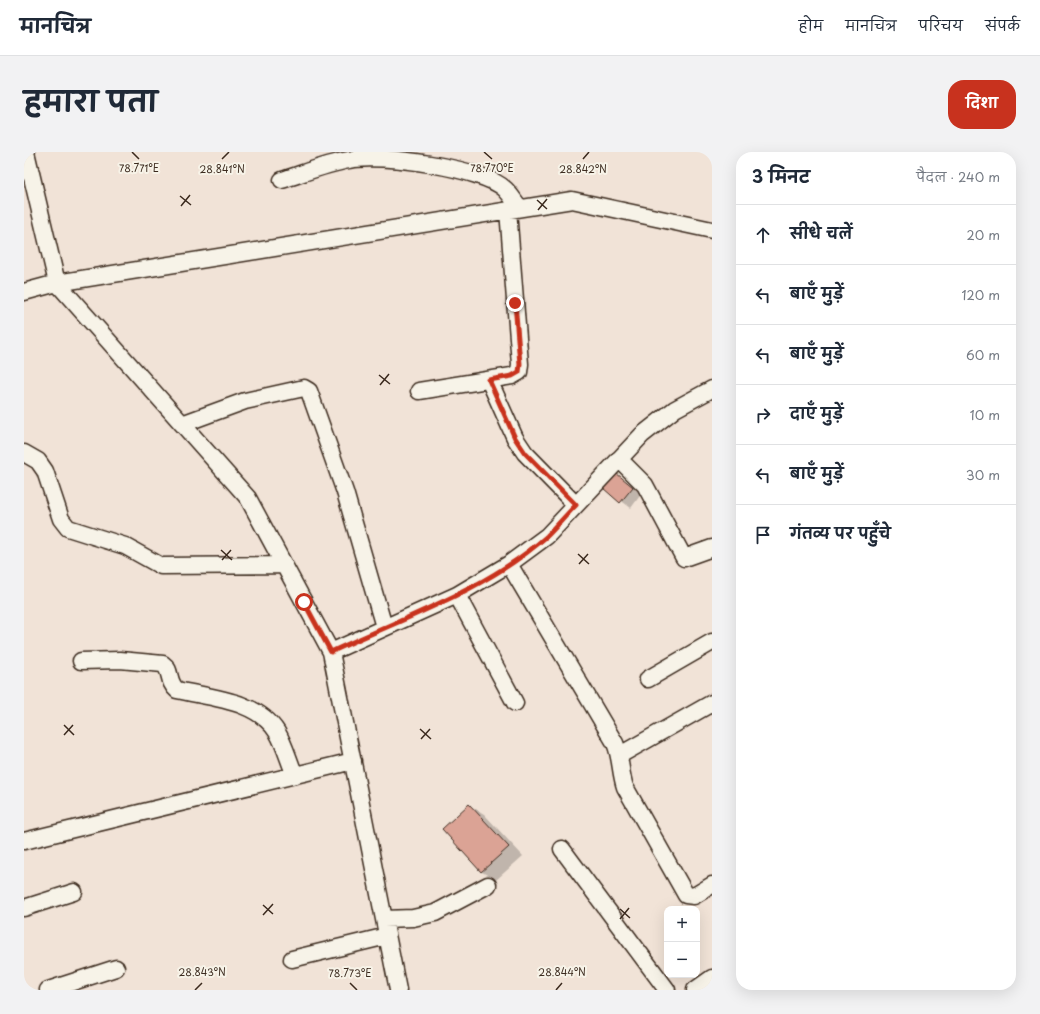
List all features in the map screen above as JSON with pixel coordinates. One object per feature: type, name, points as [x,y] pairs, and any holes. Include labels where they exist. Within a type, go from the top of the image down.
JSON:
[{"type":"street","points":[[26,152],[57,283],[248,498],[331,652],[398,990]]},
{"type":"street","points":[[282,180],[350,159],[372,157],[394,159],[457,170],[492,182],[505,189],[514,210],[520,364],[519,372],[512,376],[419,392]]},
{"type":"street","points":[[24,292],[57,283],[572,200],[712,230]]},
{"type":"street","points":[[489,380],[515,438],[525,453],[576,505]]},
{"type":"street","points":[[182,424],[245,401],[304,388],[309,391],[345,492],[384,627]]},
{"type":"street","points":[[331,652],[457,595],[509,564],[547,536],[642,435],[675,409],[712,389]]},
{"type":"street","points":[[24,453],[38,461],[45,471],[63,524],[68,528],[125,546],[161,566],[284,564]]},
{"type":"street","points":[[619,459],[645,485],[684,558],[712,548]]},
{"type":"street","points":[[509,564],[615,743],[620,755],[622,777],[625,788],[686,895],[694,896],[712,885]]},
{"type":"street","points":[[457,595],[515,702]]},
{"type":"street","points":[[648,679],[712,642]]},
{"type":"street","points":[[81,661],[120,660],[163,664],[168,668],[171,684],[177,690],[237,704],[257,711],[269,721],[278,733],[295,775]]},
{"type":"street","points":[[620,755],[712,703]]},
{"type":"street","points":[[24,841],[353,761]]},
{"type":"street","points":[[562,849],[667,990]]},
{"type":"street","points":[[384,919],[413,918],[435,913],[488,885]]},
{"type":"street","points":[[24,908],[74,892]]},
{"type":"street","points":[[292,959],[387,936]]},
{"type":"street","points":[[48,990],[116,968]]},
{"type":"street","points":[[695,990],[712,978]]},
{"type":"building","points":[[616,473],[633,487],[620,503],[603,488]]},
{"type":"building","points":[[469,804],[509,847],[481,872],[442,829]]},
{"type":"route","points":[[304,602],[331,652],[457,595],[509,564],[547,536],[576,505],[525,453],[515,438],[489,380],[512,376],[519,372],[520,364],[515,303]]}]
